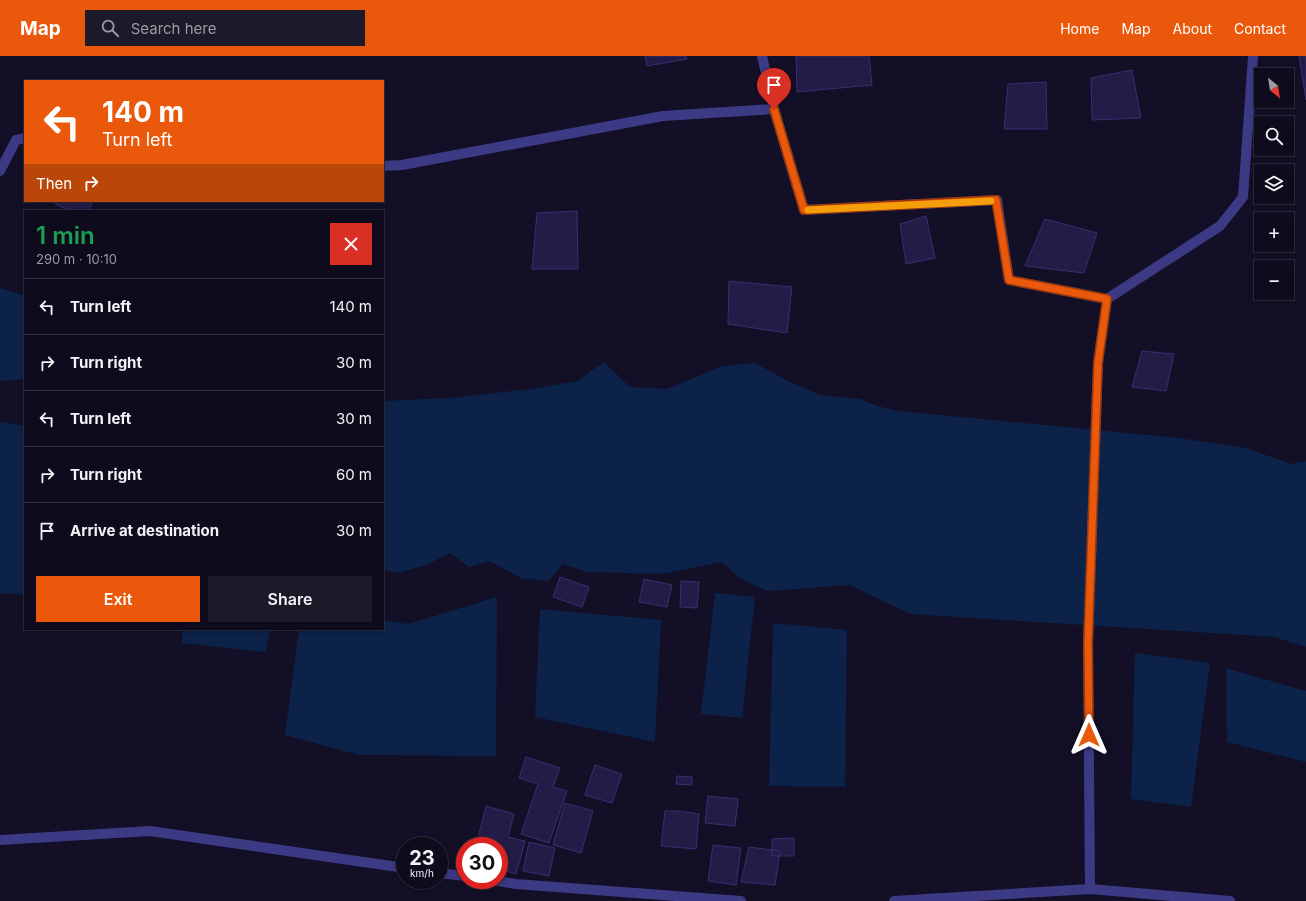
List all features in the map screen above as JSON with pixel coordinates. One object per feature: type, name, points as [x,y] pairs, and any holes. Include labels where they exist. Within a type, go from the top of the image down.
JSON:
[{"type":"street","points":[[762,56],[774,109],[804,210],[996,200],[1009,280],[1107,299],[1220,226],[1242,197],[1253,56]]},
{"type":"street","points":[[384,166],[402,165],[663,116],[774,109]]},
{"type":"street","points":[[0,171],[16,140],[24,138]]},
{"type":"street","points":[[1090,889],[1088,643],[1098,363],[1107,299]]},
{"type":"street","points":[[0,840],[150,831],[396,867]]},
{"type":"street","points":[[508,883],[741,901]]},
{"type":"street","points":[[894,901],[1090,889],[1230,901]]},
{"type":"water","points":[[0,288],[24,296],[24,379],[0,381]]},
{"type":"water","points":[[604,362],[630,387],[667,389],[723,366],[755,363],[790,382],[820,395],[860,399],[877,406],[899,411],[1179,438],[1246,448],[1291,464],[1306,461],[1306,647],[1274,637],[910,614],[850,585],[767,591],[739,578],[722,562],[662,574],[588,572],[563,564],[549,581],[521,578],[489,561],[469,567],[450,553],[426,565],[399,573],[384,570],[384,401],[450,398],[531,389],[577,381]]},
{"type":"water","points":[[0,422],[24,426],[24,595],[0,593]]},
{"type":"water","points":[[715,593],[755,597],[742,718],[701,714]]},
{"type":"water","points":[[497,597],[496,756],[359,755],[285,735],[299,630],[384,630],[384,620],[408,624]]},
{"type":"water","points":[[540,609],[661,620],[655,742],[535,717]]},
{"type":"water","points":[[773,623],[847,630],[845,787],[769,786]]},
{"type":"water","points":[[182,630],[270,630],[266,652],[182,643]]},
{"type":"water","points":[[1135,653],[1210,663],[1191,807],[1131,799]]},
{"type":"water","points":[[1226,668],[1306,691],[1306,762],[1227,742]]},
{"type":"building","points":[[645,56],[686,56],[687,59],[647,66]]},
{"type":"building","points":[[796,56],[869,56],[872,85],[797,92]]},
{"type":"building","points":[[1299,56],[1306,56],[1306,100]]},
{"type":"building","points":[[1132,70],[1141,118],[1092,120],[1091,78]]},
{"type":"building","points":[[1046,82],[1047,129],[1004,129],[1008,84]]},
{"type":"building","points":[[52,202],[92,202],[88,210],[68,210]]},
{"type":"building","points":[[577,211],[578,269],[532,269],[537,213]]},
{"type":"building","points":[[926,216],[935,258],[906,264],[900,224]]},
{"type":"building","points":[[1045,219],[1097,233],[1084,273],[1025,266]]},
{"type":"building","points":[[729,281],[792,287],[787,333],[728,324]]},
{"type":"building","points":[[1142,351],[1174,354],[1166,391],[1132,387]]},
{"type":"building","points":[[560,577],[589,587],[582,607],[553,597]]},
{"type":"building","points":[[644,579],[672,585],[667,607],[639,602]]},
{"type":"building","points":[[681,581],[699,582],[697,608],[680,607]]},
{"type":"building","points":[[526,757],[560,768],[553,787],[567,791],[549,843],[521,834],[538,784],[519,778]]},
{"type":"building","points":[[595,765],[622,774],[612,803],[585,795]]},
{"type":"building","points":[[677,776],[692,777],[692,785],[676,784]]},
{"type":"building","points":[[708,796],[738,799],[735,826],[705,823]]},
{"type":"building","points":[[565,803],[593,811],[581,853],[553,845]]},
{"type":"building","points":[[486,806],[514,814],[508,837],[478,837]]},
{"type":"building","points":[[665,811],[679,811],[699,814],[696,849],[661,846]]},
{"type":"building","points":[[508,837],[525,841],[516,874],[508,872]]},
{"type":"building","points":[[794,838],[794,856],[772,856],[772,839]]},
{"type":"building","points":[[529,842],[555,848],[549,876],[523,871]]},
{"type":"building","points":[[713,845],[741,848],[736,885],[708,881]]},
{"type":"building","points":[[749,847],[780,851],[775,885],[741,882]]},
{"type":"slow traffic","points":[[808,210],[991,201]]},
{"type":"route","points":[[774,109],[804,210],[996,200],[1009,280],[1107,299],[1098,363],[1088,643],[1089,735]]}]
